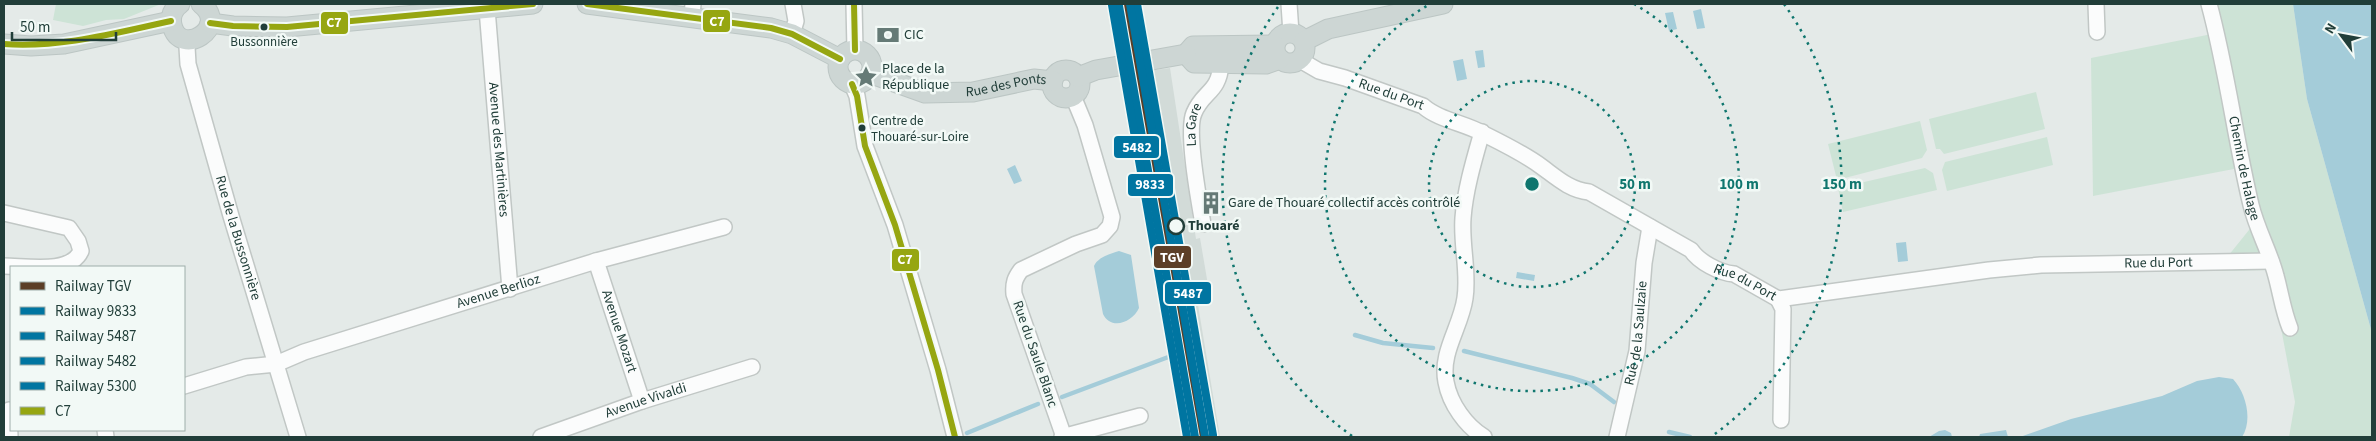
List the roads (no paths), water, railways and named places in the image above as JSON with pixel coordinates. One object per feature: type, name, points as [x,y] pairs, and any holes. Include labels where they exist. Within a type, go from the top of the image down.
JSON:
[{"type":"main road","points":[[180,4],[174,10],[171,21],[175,32],[185,39],[192,40],[204,35],[210,23],[208,12],[202,4]]},
{"type":"main road","points":[[210,23],[233,26],[287,27],[533,4]]},
{"type":"main road","points":[[587,4],[693,10],[771,28],[848,54],[868,55],[873,67],[872,74],[864,82],[852,84],[841,77],[838,65],[848,54]]},
{"type":"main road","points":[[1177,56],[1194,63],[1266,64],[1278,52],[1281,36],[1297,37],[1443,4]]},
{"type":"main road","points":[[4,44],[31,46],[64,44],[171,21]]},
{"type":"main road","points":[[1078,77],[1103,68],[1177,56],[1193,46],[1278,52],[1290,63],[1300,60],[1305,51],[1297,37]]},
{"type":"main road","points":[[1066,70],[1073,72],[1078,77],[1079,90],[1073,96],[1060,96],[1054,90],[1053,81],[1058,74],[1066,70]]},
{"type":"main road","name":"Rue des Ponts","points":[[872,74],[925,93],[972,92],[1034,79],[1053,81]]},
{"type":"street","points":[[786,33],[796,22],[793,4]]},
{"type":"street","points":[[848,54],[854,4]]},
{"type":"street","points":[[1289,4],[1297,37]]},
{"type":"street","points":[[2096,4],[2097,32]]},
{"type":"street","name":"Chemin de Halage","points":[[2209,4],[2221,49],[2251,204],[2258,232],[2271,262],[2282,309],[2290,328]]},
{"type":"street","name":"Avenue des Martinières","points":[[487,9],[510,289]]},
{"type":"street","name":"Rue de la Bussonnière","points":[[192,40],[187,47],[188,64],[298,437]]},
{"type":"street","name":"Rue du Port","points":[[1300,60],[1319,71],[1345,78],[1423,106],[1430,112],[1482,132],[1534,162],[1560,181],[1578,191],[1589,192],[1691,250],[1696,257],[1726,274],[1734,274],[1778,299],[1989,270],[2042,265],[2271,262]]},
{"type":"street","name":"La Gare","points":[[1203,224],[1196,181],[1192,119],[1196,108],[1216,86],[1221,64]]},
{"type":"street","points":[[852,84],[857,96],[865,146],[895,225],[938,370],[955,437]]},
{"type":"street","name":"Rue du Saule Blanc","points":[[1064,437],[1014,294],[1013,286],[1015,277],[1021,270],[1076,244],[1102,235],[1110,226],[1112,217],[1085,125],[1073,96]]},
{"type":"street","points":[[1482,132],[1463,218],[1466,296],[1462,315],[1447,349],[1445,381],[1450,397],[1459,412],[1476,432],[1484,437]]},
{"type":"street","points":[[4,213],[69,228],[78,242],[81,251],[78,258],[61,266],[4,266]]},
{"type":"street","name":"Avenue Berlioz","points":[[185,386],[246,367],[276,364],[304,352],[596,261],[724,227]]},
{"type":"street","name":"Rue de la Saulzaie","points":[[1617,437],[1637,350],[1644,263],[1650,227]]},
{"type":"street","name":"Avenue Mozart","points":[[596,261],[642,401]]},
{"type":"street","points":[[1778,299],[1783,309],[1781,420]]},
{"type":"street","name":"Avenue Vivaldi","points":[[540,437],[642,401],[752,367]]},
{"type":"street","points":[[8,409],[10,437]]},
{"type":"street","points":[[1064,437],[1140,416]]},
{"type":"water","points":[[2293,4],[2372,4],[2372,333],[2307,99]]},
{"type":"water","points":[[1701,9],[1705,28],[1697,29],[1693,11]]},
{"type":"water","points":[[1673,12],[1677,29],[1669,31],[1665,13]]},
{"type":"water","points":[[1483,50],[1485,67],[1478,68],[1475,51]]},
{"type":"water","points":[[1463,59],[1467,79],[1457,81],[1453,61]]},
{"type":"water","points":[[1015,165],[1022,181],[1014,184],[1007,169]]},
{"type":"water","points":[[1906,242],[1908,261],[1898,262],[1896,243]]},
{"type":"water","points":[[1119,251],[1131,255],[1139,308],[1127,321],[1116,323],[1111,322],[1103,314],[1094,266],[1101,258]]},
{"type":"water","points":[[1517,272],[1535,275],[1534,281],[1516,278]]},
{"type":"water","points":[[2219,377],[2233,379],[2244,399],[2247,423],[2242,437],[2020,437],[2071,419],[2162,396],[2197,381]]},
{"type":"water","points":[[1945,430],[1951,433],[1952,437],[1929,437],[1939,431]]},
{"type":"water","points":[[2006,430],[2008,437],[1979,437],[1980,434]]},
{"type":"waterway","points":[[1355,335],[1383,343],[1433,348]]},
{"type":"waterway","points":[[1464,351],[1590,384],[1614,402]]},
{"type":"waterway","points":[[1062,397],[1171,356]]},
{"type":"waterway","points":[[967,433],[1038,404]]},
{"type":"waterway","points":[[1669,432],[1690,437]]},
{"type":"rail line","name":"TGV","points":[[1128,4],[1204,437]]},
{"type":"rail line","name":"5300","points":[[1130,4],[1205,436]]},
{"type":"rail line","name":"5487","points":[[1137,4],[1213,435]]},
{"type":"rail line","name":"5482","points":[[1112,5],[1187,437]]},
{"type":"rail line","name":"9833","points":[[1119,6],[1195,437]]},
{"type":"place","name":"Bussonnière","points":[[264,27]]},
{"type":"place","name":"CIC","points":[[888,35]]},
{"type":"place","name":"Place de la République","points":[[866,77]]},
{"type":"place","name":"Centre de Thouaré-sur-Loire","points":[[862,128]]},
{"type":"place","name":"Gare de Thouaré collectif accès contrôlé","points":[[1211,203]]},
{"type":"place","name":"Thouaré","points":[[1176,226]]}]
